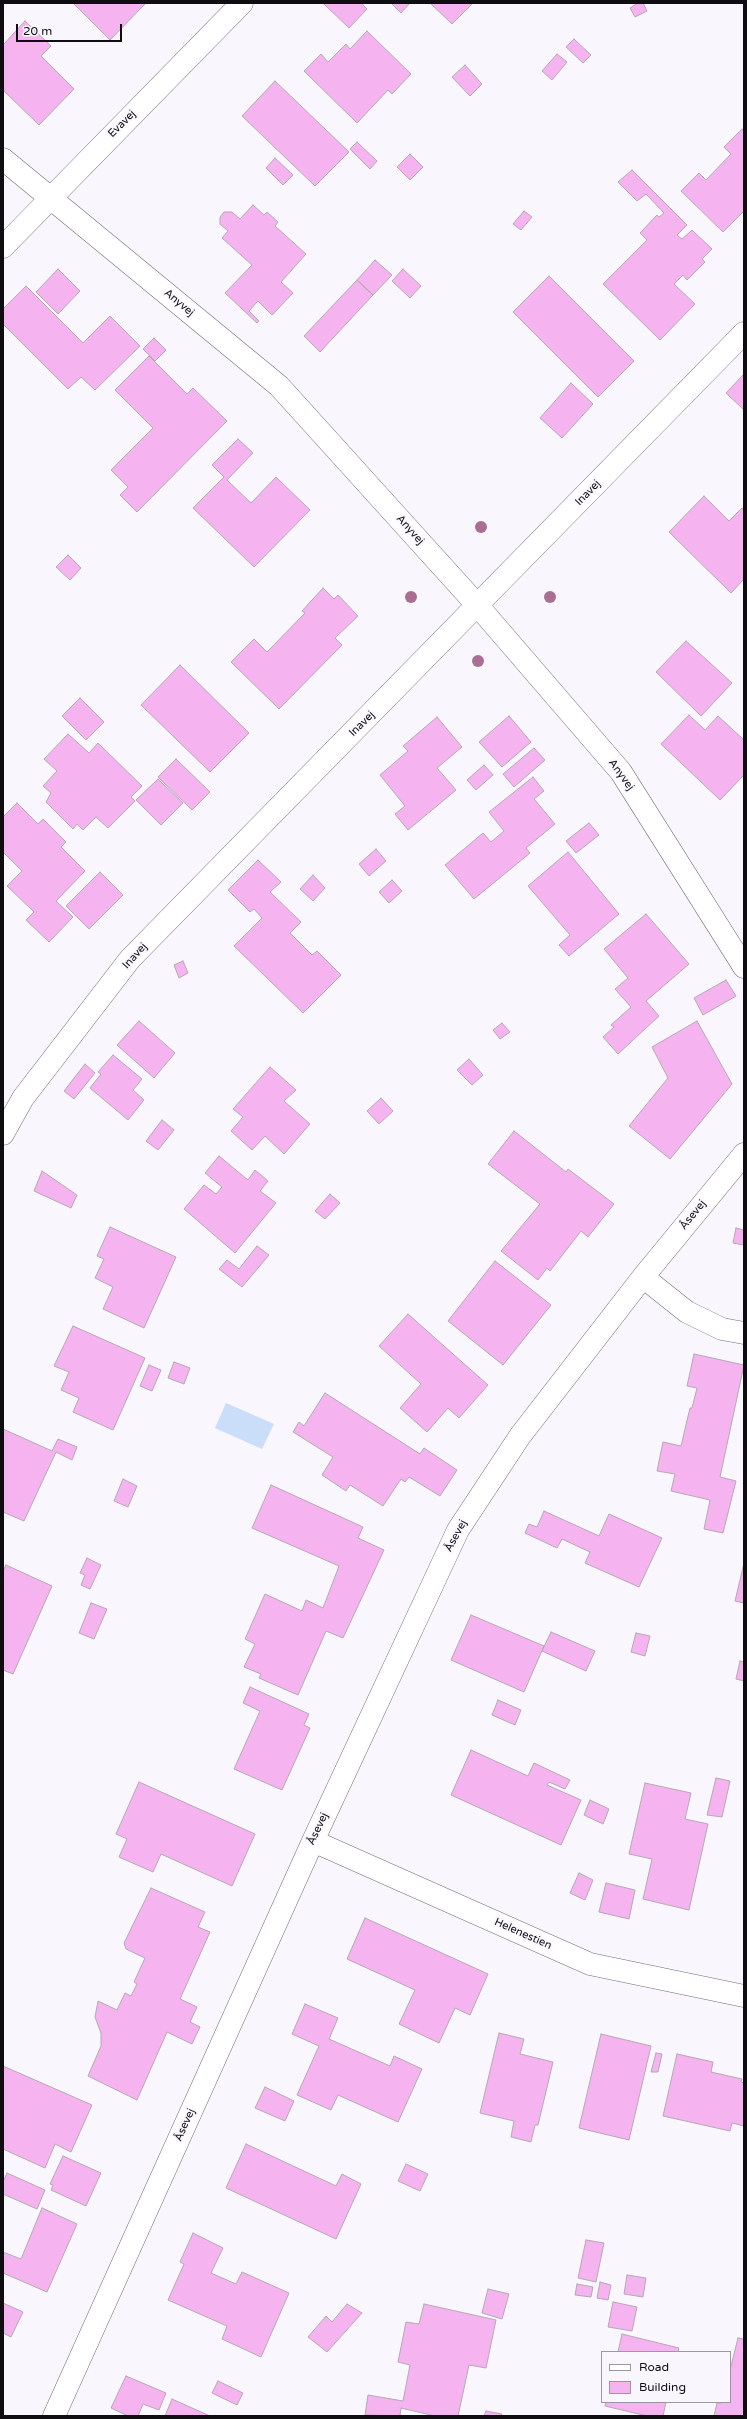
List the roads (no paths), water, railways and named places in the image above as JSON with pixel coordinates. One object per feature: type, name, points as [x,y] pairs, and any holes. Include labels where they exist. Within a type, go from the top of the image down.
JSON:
[{"type":"street","name":"Evavej","points":[[3,247],[50,197],[242,3]]},
{"type":"street","name":"Anyvej","points":[[3,159],[279,386],[478,606],[620,772],[744,967]]},
{"type":"street","name":"Inavej","points":[[3,1134],[23,1098],[130,959],[478,606],[744,333]]},
{"type":"street","name":"Åsevej","points":[[54,2416],[313,1841],[458,1530],[520,1436],[642,1277],[744,1154]]},
{"type":"street","points":[[642,1277],[686,1312],[722,1329],[744,1333]]},
{"type":"street","name":"Helenestien","points":[[313,1841],[590,1964],[744,1996]]},
{"type":"water","points":[[226,1403],[274,1424],[262,1449],[215,1428]]}]
